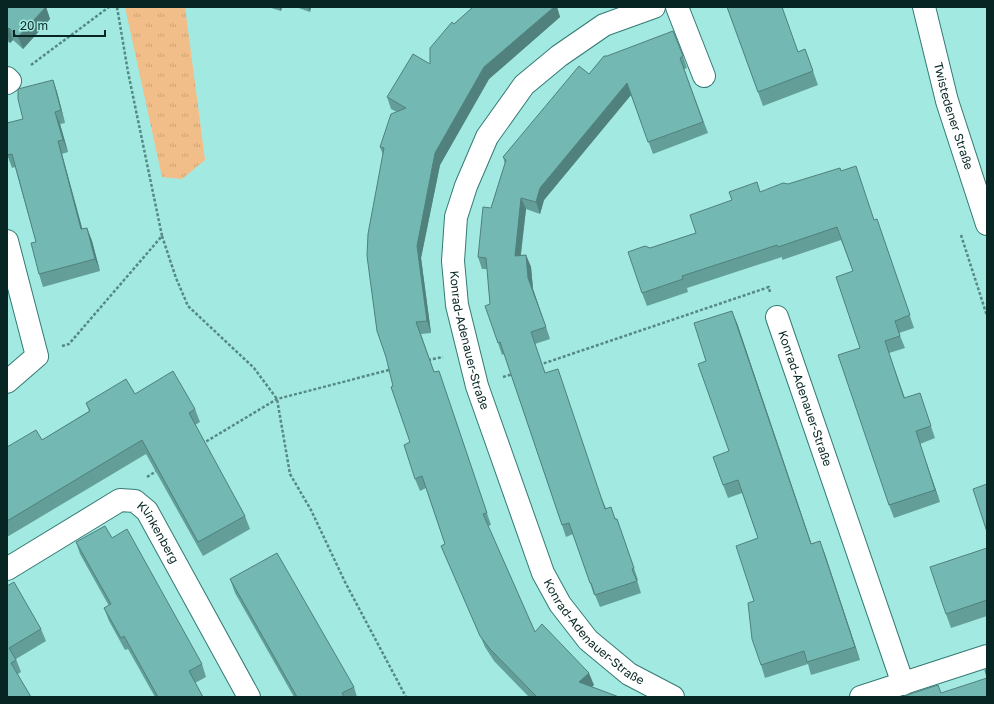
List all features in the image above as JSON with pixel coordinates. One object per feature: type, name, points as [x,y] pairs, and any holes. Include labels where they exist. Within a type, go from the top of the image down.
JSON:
[{"type":"street","name":"Konrad-Adenauer-Straße","points":[[654,7],[604,25],[559,56],[524,85],[487,137],[466,186],[456,217],[453,261],[457,305],[478,386],[543,573],[560,604],[588,640],[629,674],[673,697]]},
{"type":"street","points":[[677,7],[704,76]]},
{"type":"street","name":"Twistedener Straße","points":[[924,7],[947,101],[987,224]]},
{"type":"street","points":[[7,241],[37,356],[7,382]]},
{"type":"street","name":"Konrad-Adenauer-Straße","points":[[777,317],[903,684]]},
{"type":"street","name":"Klinkenberg","points":[[7,569],[120,500],[135,501],[147,511],[249,697]]},
{"type":"street","points":[[861,697],[987,656]]},
{"type":"path","points":[[8,81],[109,7]]},
{"type":"path","points":[[117,7],[128,72],[162,236],[176,278],[188,306],[254,368],[277,399],[290,474],[311,510],[345,582],[406,697]]},
{"type":"path","points":[[37,356],[69,344],[162,236]]},
{"type":"path","points":[[537,365],[769,287],[777,317]]},
{"type":"path","points":[[425,361],[469,350]]},
{"type":"path","points":[[202,444],[277,399],[395,369]]},
{"type":"path","points":[[478,386],[515,373]]},
{"type":"path","points":[[135,501],[147,476],[161,468]]},
{"type":"green space","points":[[125,7],[185,7],[205,160],[182,179],[162,177]]},
{"type":"building","points":[[7,7],[46,7],[18,37],[9,28],[7,30]]},
{"type":"building","points":[[473,7],[554,7],[484,67],[435,153],[417,246],[427,321],[416,322],[434,372],[439,371],[487,513],[483,514],[535,632],[542,624],[589,673],[579,682],[619,697],[537,697],[490,649],[480,636],[441,546],[445,544],[422,476],[415,479],[404,445],[410,442],[391,387],[393,386],[386,357],[377,331],[367,256],[368,234],[384,148],[380,147],[391,114],[406,108],[387,97],[413,54],[430,64],[430,48],[452,22],[454,24]]},
{"type":"building","points":[[727,7],[782,7],[798,52],[805,49],[813,71],[758,92]]},
{"type":"building","points":[[673,31],[683,56],[680,58],[703,122],[648,142],[627,83],[540,188],[536,202],[521,198],[515,256],[526,255],[528,278],[546,327],[531,332],[545,373],[558,369],[605,509],[611,507],[615,519],[617,519],[637,581],[595,595],[569,523],[562,525],[500,342],[498,343],[485,306],[490,304],[486,258],[478,257],[483,207],[491,208],[506,160],[503,157],[579,66],[589,74],[604,56]]},
{"type":"building","points":[[53,80],[61,110],[55,112],[63,140],[58,141],[81,229],[87,228],[95,259],[39,274],[31,243],[36,242],[12,154],[7,155],[7,123],[23,119],[18,99],[18,89]]},
{"type":"building","points":[[856,166],[874,220],[877,219],[910,315],[895,321],[900,336],[885,341],[904,398],[920,393],[931,426],[916,431],[935,490],[889,505],[838,355],[860,348],[836,277],[853,271],[837,227],[778,247],[777,245],[682,276],[683,279],[642,293],[628,252],[645,246],[650,248],[696,233],[690,215],[732,200],[729,192],[757,182],[760,192],[783,183],[788,184],[840,168],[841,171]]},
{"type":"building","points":[[732,311],[811,544],[820,541],[855,647],[807,662],[804,651],[761,665],[752,639],[748,603],[754,601],[736,546],[758,538],[738,480],[723,485],[713,457],[729,451],[698,364],[706,361],[694,323]]},
{"type":"building","points":[[173,371],[195,409],[189,413],[245,516],[198,542],[142,440],[7,521],[7,447],[36,430],[42,440],[90,411],[86,403],[126,379],[135,394]]},
{"type":"building","points":[[987,484],[987,532],[973,489]]},
{"type":"building","points":[[105,526],[112,538],[127,529],[202,664],[189,671],[203,697],[158,697],[124,636],[121,638],[104,608],[111,604],[76,542]]},
{"type":"building","points":[[987,548],[987,600],[946,614],[930,567]]},
{"type":"building","points":[[277,553],[354,687],[342,693],[344,697],[297,697],[230,579]]},
{"type":"building","points":[[14,582],[41,629],[9,648],[16,660],[11,663],[31,697],[7,697],[7,586]]},
{"type":"building","points":[[987,678],[987,697],[901,697],[938,685],[941,693]]}]
